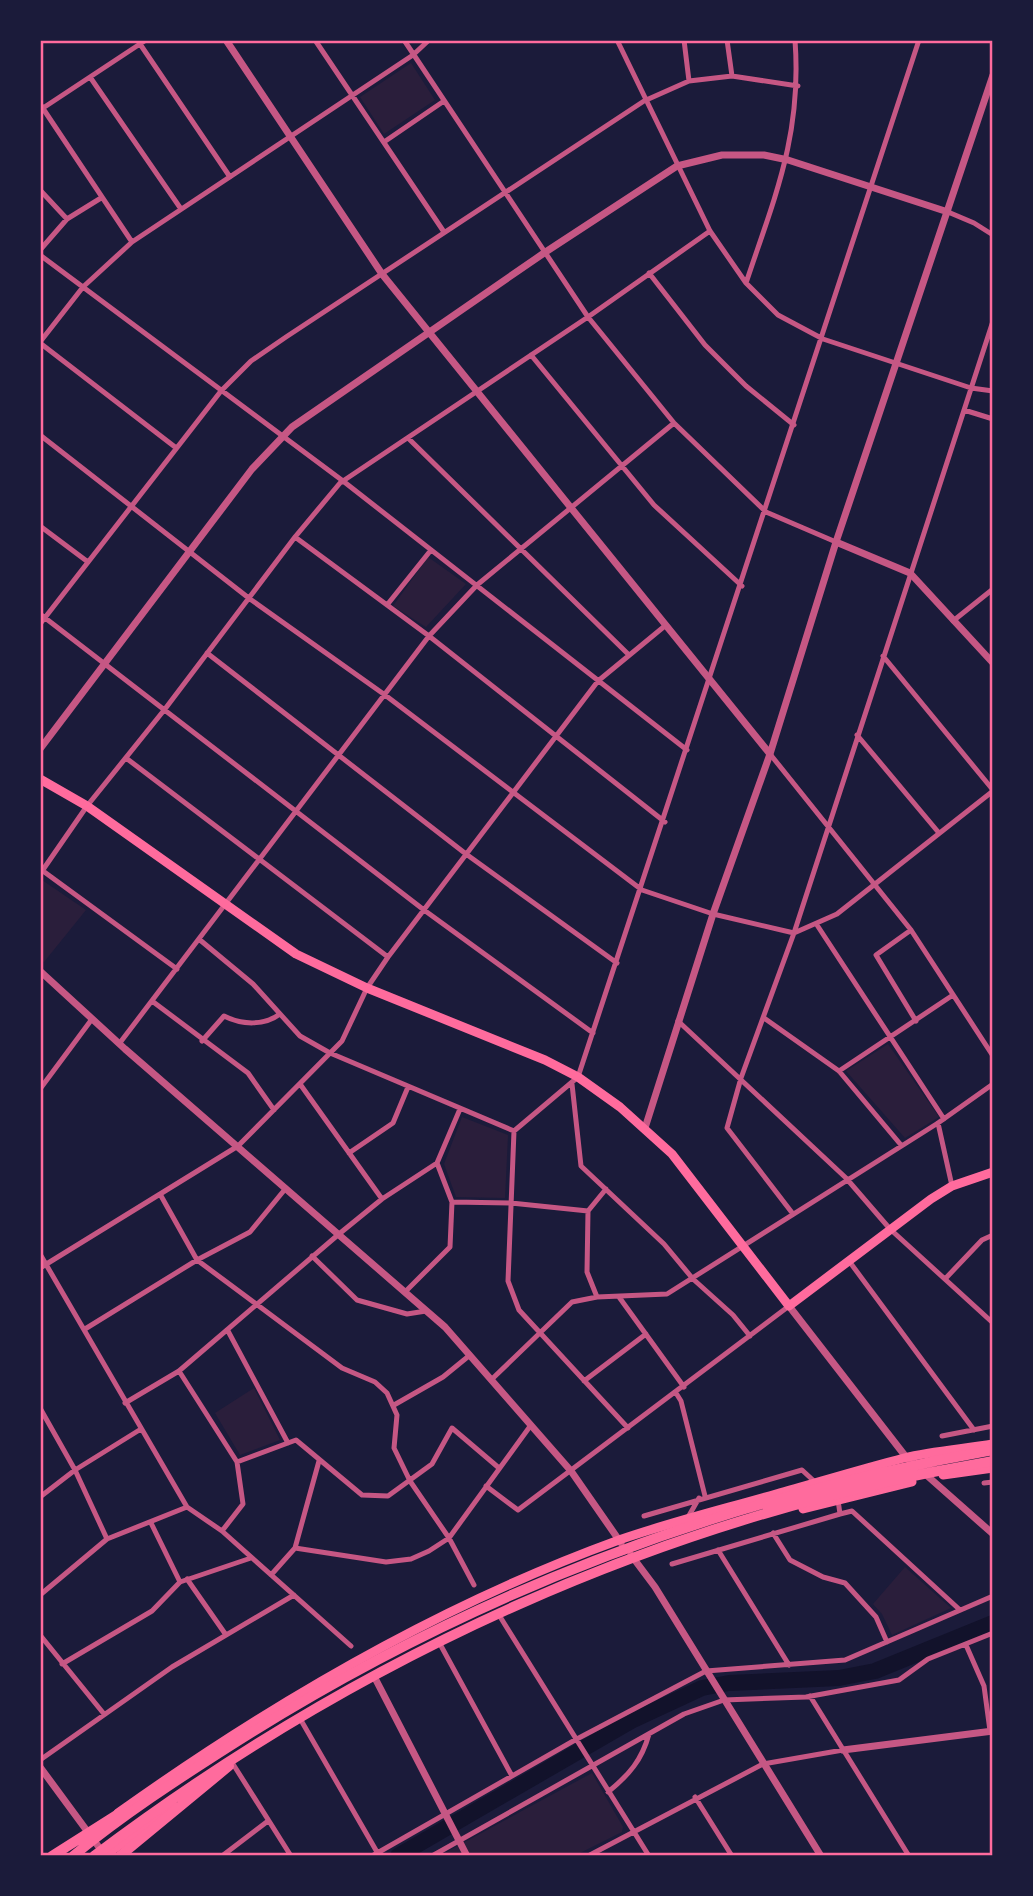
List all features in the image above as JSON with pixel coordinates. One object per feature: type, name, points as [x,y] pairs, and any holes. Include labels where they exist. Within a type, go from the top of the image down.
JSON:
[{"type":"highway","points":[[52,1856],[363,1666],[440,1626],[549,1578],[642,1542],[791,1494],[993,1450]]},
{"type":"highway","points":[[94,1856],[211,1771],[369,1676],[446,1637],[587,1574],[719,1527],[792,1505],[993,1461]]},
{"type":"highway","points":[[120,1856],[256,1743]]},
{"type":"highway","points":[[73,1856],[199,1765]]},
{"type":"main road","points":[[40,779],[87,806],[296,954],[575,1081],[645,1128],[672,1154],[789,1306],[951,1186],[993,1172]]},
{"type":"main road","points":[[61,1856],[214,1744],[381,1649],[456,1611],[619,1541],[687,1519],[906,1457],[993,1444]]},
{"type":"main road","points":[[105,1856],[233,1764],[302,1721],[440,1644],[499,1615],[635,1560],[767,1517],[929,1478],[993,1468]]},
{"type":"street","points":[[226,40],[382,274],[911,930],[993,1056]]},
{"type":"street","points":[[315,40],[444,232]]},
{"type":"street","points":[[404,40],[588,317],[674,423],[766,512],[910,573],[993,663]]},
{"type":"street","points":[[175,447],[40,342],[83,287],[132,242],[413,55],[429,40]]},
{"type":"street","points":[[617,40],[644,101],[710,231],[746,283],[778,315],[823,339],[971,388],[993,390]]},
{"type":"street","points":[[684,40],[689,81]]},
{"type":"street","points":[[727,40],[732,76]]},
{"type":"street","points":[[746,283],[788,160],[798,86],[795,40]]},
{"type":"street","points":[[750,1336],[733,1315],[693,1279],[664,1244],[581,1166],[575,1081],[665,822],[873,189],[919,40]]},
{"type":"street","points":[[132,242],[41,108],[143,42],[230,177]]},
{"type":"street","points":[[645,1128],[713,914],[770,754],[836,542],[993,75]]},
{"type":"street","points":[[593,1033],[424,909],[104,662],[42,619],[175,447],[221,391],[251,361],[644,101],[689,81],[732,76],[798,86]]},
{"type":"street","points":[[90,77],[181,209]]},
{"type":"street","points":[[384,142],[444,101]]},
{"type":"street","points":[[40,749],[252,469],[292,427],[544,253],[677,166],[722,155],[764,155],[788,160],[948,212],[993,235]]},
{"type":"street","points":[[40,190],[67,219]]},
{"type":"street","points":[[101,198],[67,219],[40,252],[343,481],[687,750]]},
{"type":"street","points":[[177,969],[41,872],[87,806],[165,709],[295,537],[343,481],[588,317],[710,231]]},
{"type":"street","points":[[649,273],[705,345],[746,386],[794,425]]},
{"type":"street","points":[[793,1214],[727,1128],[741,1078],[794,933],[993,321]]},
{"type":"street","points":[[531,355],[654,505],[742,586]]},
{"type":"street","points":[[964,410],[993,419]]},
{"type":"street","points":[[119,1044],[429,636],[477,585],[674,423]]},
{"type":"street","points":[[40,435],[191,550],[250,599],[385,695],[642,890],[713,914],[794,933],[817,925],[875,884],[993,790],[883,656]]},
{"type":"street","points":[[408,438],[628,654]]},
{"type":"street","points":[[40,526],[88,562]]},
{"type":"street","points":[[295,537],[429,636],[665,822]]},
{"type":"street","points":[[387,606],[431,550]]},
{"type":"street","points":[[954,621],[993,589]]},
{"type":"street","points":[[43,1266],[238,1146],[342,1041],[367,988],[388,957],[598,681],[666,625]]},
{"type":"street","points":[[207,653],[466,854],[617,963]]},
{"type":"street","points":[[858,735],[939,833]]},
{"type":"street","points":[[126,758],[388,957]]},
{"type":"street","points":[[817,925],[891,1038],[941,1121],[951,1186]]},
{"type":"street","points":[[911,930],[876,956],[916,1021]]},
{"type":"street","points":[[200,940],[253,984],[300,1036],[330,1053],[514,1131]]},
{"type":"street","points":[[40,971],[119,1044],[405,1292],[470,1355],[571,1471],[635,1560],[821,1856]]},
{"type":"street","points":[[839,1071],[953,995]]},
{"type":"street","points":[[152,1001],[248,1073],[274,1110]]},
{"type":"street","points":[[202,1041],[224,1016],[236,1022],[269,1022],[280,1014]]},
{"type":"street","points":[[765,1018],[839,1071],[901,1145]]},
{"type":"street","points":[[42,1084],[92,1019]]},
{"type":"street","points":[[678,1021],[846,1178],[890,1229],[993,1323]]},
{"type":"street","points":[[575,1081],[514,1131],[508,1281],[519,1310],[628,1428]]},
{"type":"street","points":[[300,1084],[382,1199]]},
{"type":"street","points":[[491,1380],[572,1302],[597,1297],[667,1294],[744,1248],[846,1178],[941,1121],[993,1084]]},
{"type":"street","points":[[349,1153],[393,1123],[408,1087]]},
{"type":"street","points":[[125,1403],[179,1371],[228,1331],[255,1303],[382,1199],[437,1163],[460,1109]]},
{"type":"street","points":[[405,1292],[450,1247],[452,1202],[437,1163]]},
{"type":"street","points":[[85,1329],[197,1260],[250,1232],[286,1188]]},
{"type":"street","points":[[597,1297],[587,1272],[588,1211],[606,1189]]},
{"type":"street","points":[[160,1194],[197,1260],[342,1368],[375,1382],[394,1405],[397,1415],[394,1448],[410,1481],[449,1538],[474,1585]]},
{"type":"street","points":[[452,1202],[511,1203],[588,1211]]},
{"type":"street","points":[[945,1279],[982,1240],[993,1236]]},
{"type":"street","points":[[40,1254],[43,1266],[85,1329],[187,1507],[222,1531],[351,1646]]},
{"type":"street","points":[[312,1256],[357,1300],[407,1314],[426,1311]]},
{"type":"street","points":[[849,1261],[974,1430]]},
{"type":"street","points":[[619,1297],[684,1387]]},
{"type":"street","points":[[486,1486],[518,1510],[789,1306],[906,1457],[993,1534]]},
{"type":"street","points":[[228,1331],[288,1443]]},
{"type":"street","points":[[584,1381],[646,1334]]},
{"type":"street","points":[[394,1405],[443,1377],[470,1355]]},
{"type":"street","points":[[179,1371],[237,1462],[243,1504],[222,1531]]},
{"type":"street","points":[[676,1393],[681,1401],[702,1497],[687,1519]]},
{"type":"street","points":[[40,1408],[75,1470],[107,1539]]},
{"type":"street","points":[[295,1548],[386,1562],[411,1559],[449,1538],[531,1425]]},
{"type":"street","points":[[942,1436],[993,1426]]},
{"type":"street","points":[[237,1462],[296,1440],[362,1495],[388,1496],[432,1464],[452,1428],[499,1468]]},
{"type":"street","points":[[40,1497],[75,1470],[141,1429]]},
{"type":"street","points":[[271,1575],[295,1548],[319,1461]]},
{"type":"street","points":[[644,1516],[802,1470],[816,1483]]},
{"type":"street","points":[[984,1483],[993,1482]]},
{"type":"street","points":[[838,1500],[840,1514]]},
{"type":"street","points":[[40,1595],[107,1539],[187,1507]]},
{"type":"street","points":[[671,1564],[852,1510],[960,1610]]},
{"type":"street","points":[[151,1523],[180,1582]]},
{"type":"street","points":[[773,1533],[790,1560],[845,1583],[876,1617],[887,1642]]},
{"type":"street","points":[[718,1550],[789,1664]]},
{"type":"street","points":[[62,1664],[152,1611],[180,1582],[251,1558]]},
{"type":"street","points":[[187,1579],[226,1635]]},
{"type":"street","points":[[40,1759],[172,1667],[294,1595]]},
{"type":"street","points":[[302,1721],[374,1854],[512,1776],[707,1673],[845,1660],[993,1596]]},
{"type":"street","points":[[499,1615],[649,1856]]},
{"type":"street","points":[[432,1856],[458,1838],[684,1714],[723,1699],[810,1696],[900,1680],[928,1659],[993,1633]]},
{"type":"street","points":[[40,1635],[104,1714]]},
{"type":"street","points":[[440,1644],[512,1776]]},
{"type":"street","points":[[588,1856],[695,1797],[763,1764],[843,1750],[991,1731],[984,1686],[966,1645]]},
{"type":"street","points":[[376,1680],[467,1856]]},
{"type":"street","points":[[984,1686],[993,1685]]},
{"type":"street","points":[[810,1696],[909,1856]]},
{"type":"street","points":[[608,1792],[626,1777],[643,1755],[649,1734]]},
{"type":"street","points":[[233,1764],[291,1856]]},
{"type":"street","points":[[40,1767],[105,1856]]},
{"type":"street","points":[[695,1797],[732,1856]]},
{"type":"street","points":[[222,1856],[268,1821]]},
{"type":"shaded area","points":[[411,63],[435,100],[384,134],[360,97]]},
{"type":"shaded area","points":[[428,557],[466,584],[426,627],[393,606]]},
{"type":"shaded area","points":[[42,880],[86,910],[44,962],[40,959]]},
{"type":"shaded area","points":[[888,1044],[939,1117],[905,1138],[846,1071]]},
{"type":"shaded area","points":[[462,1117],[508,1135],[505,1198],[456,1197],[444,1164]]},
{"type":"shaded area","points":[[254,1388],[280,1440],[240,1455],[215,1413]]},
{"type":"shaded area","points":[[905,1567],[951,1608],[892,1635],[882,1614],[873,1604]]},
{"type":"shaded area","points":[[592,1773],[623,1827],[622,1832],[574,1856],[439,1856]]},
{"type":"waterway","points":[[398,1856],[631,1721],[702,1688],[729,1683],[839,1678],[875,1671],[993,1623]]}]
